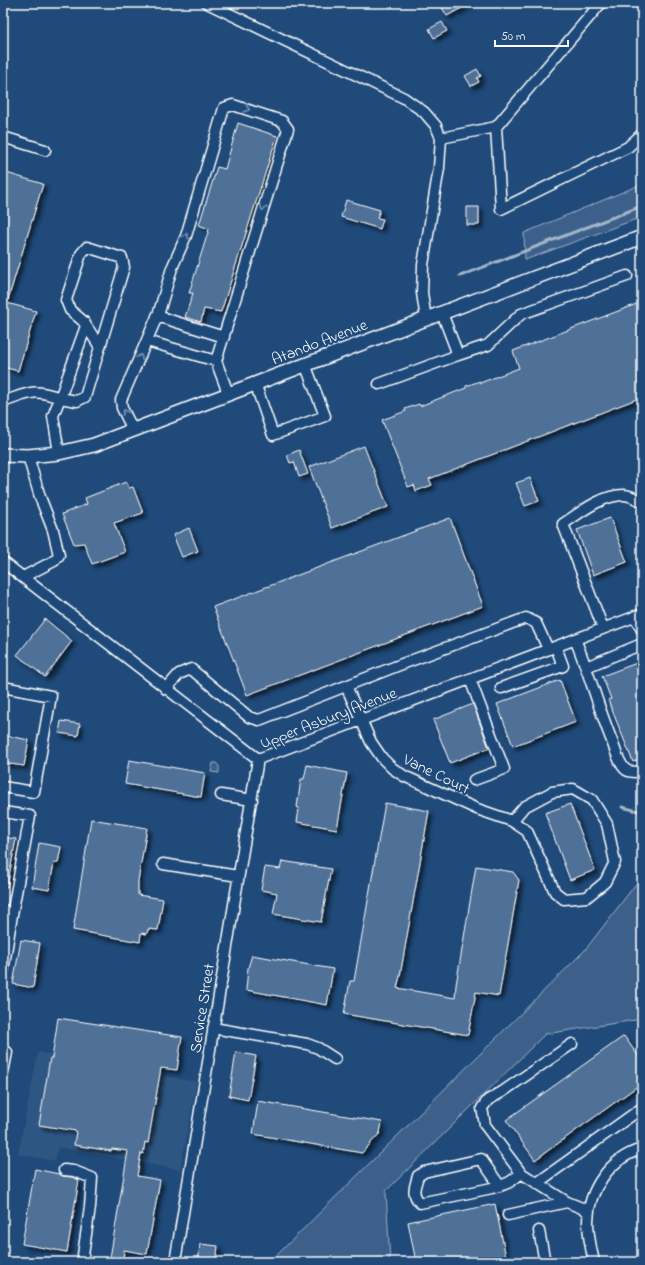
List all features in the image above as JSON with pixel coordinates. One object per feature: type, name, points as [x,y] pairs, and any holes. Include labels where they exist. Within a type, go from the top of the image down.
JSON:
[{"type":"main road","name":"Atando Avenue","points":[[3,455],[28,456],[59,453],[94,445],[642,237]]},
{"type":"street","points":[[207,3],[404,98],[424,112],[436,126],[441,138],[439,168],[423,265],[422,293],[426,319]]},
{"type":"street","points":[[441,138],[496,127],[601,3]]},
{"type":"street","points":[[133,430],[122,408],[121,400],[157,316],[172,268],[186,236],[224,108],[233,105],[282,121],[288,129],[216,361],[228,394]]},
{"type":"street","points":[[496,127],[501,209],[628,147],[642,134]]},
{"type":"street","points":[[3,137],[45,150]]},
{"type":"street","points":[[3,402],[34,392],[47,393],[60,398],[78,401],[85,397],[100,347],[124,267],[122,258],[87,247],[81,254],[66,300],[70,310],[83,321],[100,347]]},
{"type":"street","points":[[379,384],[488,345],[521,314],[628,276]]},
{"type":"street","points":[[442,312],[458,355]]},
{"type":"street","points":[[157,316],[224,337]]},
{"type":"street","points":[[59,453],[53,416],[86,326]]},
{"type":"street","points":[[147,341],[216,361]]},
{"type":"street","points":[[255,383],[273,435],[325,416],[305,364]]},
{"type":"street","points":[[23,577],[54,561],[59,556],[53,530],[40,497],[28,456]]},
{"type":"street","points":[[603,628],[562,524],[591,505],[610,497],[626,495],[642,502]]},
{"type":"street","name":"Upper Asbury Avenue","points":[[3,562],[258,759],[638,615]]},
{"type":"street","points":[[638,615],[642,630]]},
{"type":"street","points":[[166,688],[179,674],[190,669],[248,717],[259,720],[526,618],[536,623],[563,666],[501,688]]},
{"type":"street","points":[[575,639],[601,713],[624,768],[630,772],[642,771]]},
{"type":"street","points":[[586,667],[642,644]]},
{"type":"street","points":[[470,679],[504,769],[474,780]]},
{"type":"street","name":"Vane Court","points":[[346,686],[360,721],[374,748],[392,768],[404,776],[478,809],[512,820]]},
{"type":"street","points":[[3,687],[51,696],[34,792],[3,787]]},
{"type":"street","name":"Service Street","points":[[175,1262],[258,759]]},
{"type":"street","points":[[573,789],[592,800],[607,824],[615,862],[605,882],[587,897],[564,899],[555,892],[527,831],[512,820],[524,807],[552,792],[573,789]]},
{"type":"street","points":[[222,795],[252,800]]},
{"type":"street","points":[[3,812],[30,816],[7,912],[3,971]]},
{"type":"street","points":[[163,864],[238,876]]},
{"type":"street","points":[[213,1028],[307,1044],[318,1048],[335,1059]]},
{"type":"street","points":[[572,1044],[488,1100],[482,1108],[484,1125],[521,1173],[567,1202],[589,1211]]},
{"type":"street","points":[[3,1051],[7,1052],[3,1073]]},
{"type":"street","points":[[537,1183],[642,1108]]},
{"type":"street","points":[[594,1262],[588,1230],[589,1211],[597,1186],[606,1173],[624,1157],[642,1149]]},
{"type":"street","points":[[500,1186],[481,1159],[424,1172],[418,1176],[414,1193],[416,1199],[420,1203],[500,1186],[510,1183],[521,1173]]},
{"type":"street","points":[[64,1170],[74,1171],[92,1178],[90,1207],[82,1262]]},
{"type":"street","points":[[508,1214],[567,1202]]},
{"type":"street","points":[[539,1231],[545,1262]]},
{"type":"shaded area","points":[[642,184],[642,217],[525,260],[524,233]]},
{"type":"shaded area","points":[[213,763],[216,763],[219,766],[219,773],[211,772]]},
{"type":"shaded area","points":[[642,876],[642,1019],[545,1034],[386,1191],[390,1262],[270,1262],[585,950]]},
{"type":"shaded area","points":[[38,1052],[197,1082],[180,1170],[58,1147],[55,1161],[18,1154]]},
{"type":"building","points":[[447,3],[471,3],[447,16],[441,6]]},
{"type":"building","points":[[442,22],[447,31],[434,38],[429,29]]},
{"type":"building","points":[[477,69],[481,76],[477,78],[479,82],[471,86],[465,76]]},
{"type":"building","points":[[238,123],[277,136],[221,312],[204,309],[201,322],[185,317],[193,293],[189,293],[209,229],[199,225],[217,167],[225,169]]},
{"type":"building","points":[[3,172],[43,184],[7,303],[36,311],[18,371],[3,367]]},
{"type":"building","points":[[346,200],[380,210],[377,218],[383,219],[380,229],[341,217]]},
{"type":"building","points":[[467,207],[479,207],[479,225],[467,225]]},
{"type":"building","points":[[642,302],[642,397],[429,479],[432,485],[416,491],[414,485],[408,487],[382,420],[406,411],[405,409],[419,404],[420,406],[466,388],[466,386],[480,381],[480,383],[519,368],[513,351]]},
{"type":"building","points":[[364,446],[388,507],[332,528],[309,467]]},
{"type":"building","points":[[299,450],[308,474],[299,477],[294,462],[290,463],[287,455]]},
{"type":"building","points":[[530,478],[539,501],[525,506],[516,483]]},
{"type":"building","points":[[126,482],[129,488],[133,487],[143,513],[114,523],[125,552],[92,564],[84,543],[74,544],[62,514],[87,504],[85,498]]},
{"type":"building","points":[[450,518],[483,606],[247,695],[213,607]]},
{"type":"building","points":[[610,518],[627,562],[593,575],[577,530]]},
{"type":"building","points":[[189,528],[198,551],[182,557],[173,535]]},
{"type":"building","points":[[45,619],[72,641],[45,677],[17,655]]},
{"type":"building","points":[[642,661],[642,758],[633,762],[608,700],[611,699],[602,676]]},
{"type":"building","points":[[560,680],[576,722],[513,746],[497,704]]},
{"type":"building","points":[[473,704],[489,748],[450,763],[433,720]]},
{"type":"building","points":[[61,721],[80,724],[78,736],[59,733]]},
{"type":"building","points":[[3,735],[29,740],[24,766],[3,763]]},
{"type":"building","points":[[129,760],[205,773],[201,797],[125,784]]},
{"type":"building","points":[[307,765],[347,773],[337,829],[297,822],[299,808],[297,807],[301,779],[304,779]]},
{"type":"building","points":[[385,803],[429,811],[397,988],[455,998],[476,866],[513,872],[519,880],[499,996],[476,992],[468,1035],[344,1014],[350,981],[354,981]]},
{"type":"building","points":[[570,804],[595,870],[570,880],[545,813]]},
{"type":"building","points":[[91,819],[147,828],[138,881],[138,895],[163,899],[158,930],[148,929],[147,934],[141,933],[140,942],[73,930]]},
{"type":"building","points":[[3,837],[16,839],[7,887],[3,887]]},
{"type":"building","points":[[39,843],[61,847],[58,863],[54,863],[49,890],[32,887]]},
{"type":"building","points":[[282,861],[331,869],[321,922],[273,914],[277,893],[261,890],[265,867],[280,869]]},
{"type":"building","points":[[21,940],[40,943],[33,988],[13,984]]},
{"type":"building","points":[[252,955],[333,969],[327,1005],[246,990],[248,968]]},
{"type":"building","points":[[58,1018],[182,1037],[177,1070],[161,1068],[148,1143],[145,1142],[143,1154],[141,1153],[137,1176],[160,1180],[147,1254],[124,1250],[123,1261],[110,1258],[128,1151],[112,1149],[111,1151],[74,1145],[76,1131],[39,1125]]},
{"type":"building","points":[[624,1036],[642,1061],[642,1083],[535,1160],[506,1120]]},
{"type":"building","points":[[236,1052],[256,1056],[248,1100],[229,1096]]},
{"type":"building","points":[[258,1101],[382,1122],[380,1133],[362,1153],[253,1134]]},
{"type":"building","points":[[35,1169],[72,1177],[79,1180],[67,1252],[22,1244]]},
{"type":"building","points":[[495,1204],[507,1262],[416,1262],[408,1222]]},
{"type":"building","points":[[200,1244],[218,1246],[216,1262],[198,1262]]},
{"type":"waterway","points":[[460,276],[642,206]]},
{"type":"waterway","points":[[622,807],[642,812]]}]
